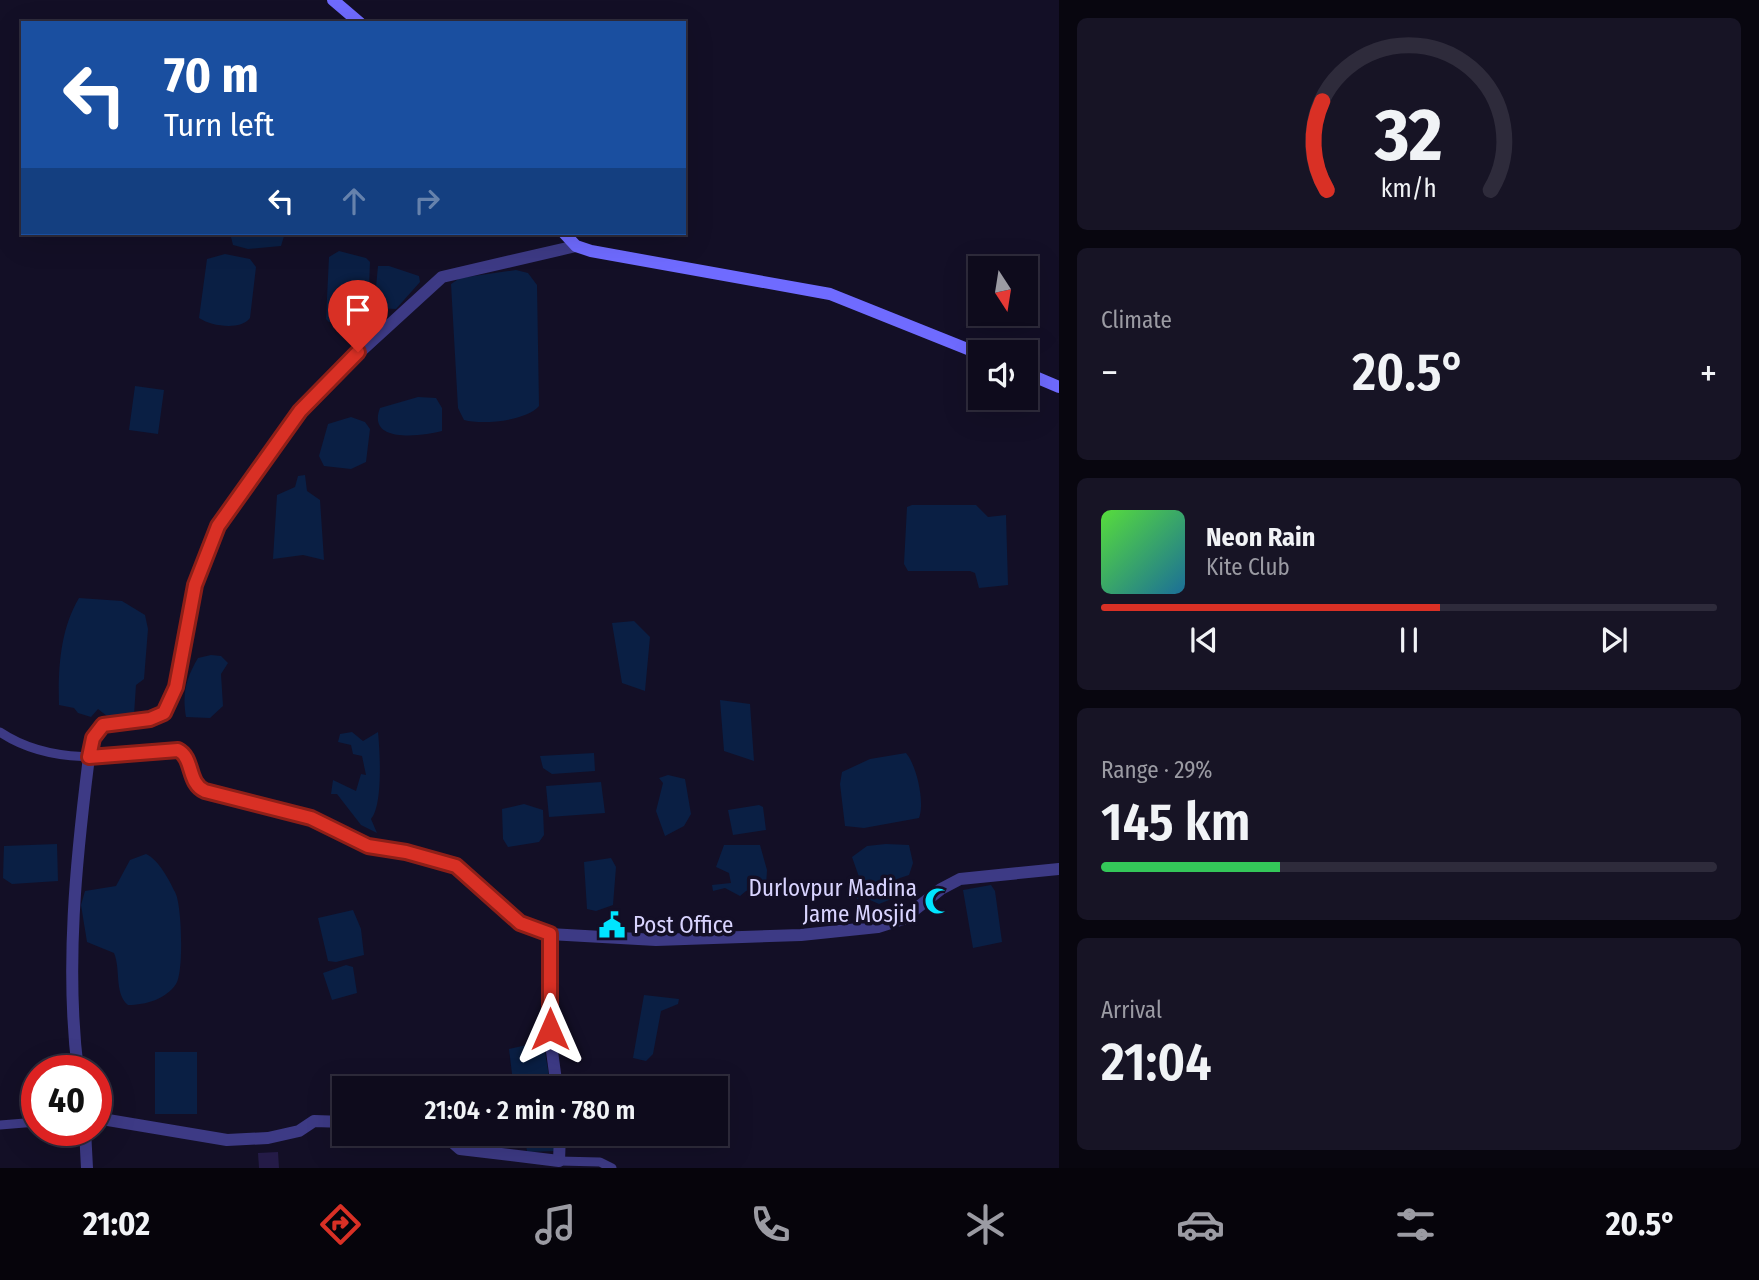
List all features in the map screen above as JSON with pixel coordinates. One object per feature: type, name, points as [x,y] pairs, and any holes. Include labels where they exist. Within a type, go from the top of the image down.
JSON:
[{"type":"main road","points":[[333,0],[357,21]]},
{"type":"main road","points":[[566,235],[576,246],[654,265],[830,294],[968,349]]},
{"type":"main road","points":[[1038,378],[1059,387]]},
{"type":"street","points":[[76,1055],[74,907],[93,738],[103,725],[150,719],[164,713],[176,687],[195,585],[218,526],[300,411],[327,382],[442,277],[576,246]]},
{"type":"street","points":[[0,732],[32,748],[89,757],[178,750],[186,756],[193,779],[200,788],[311,818],[368,846],[406,852],[456,866],[520,923],[550,934],[656,940],[801,935],[878,927],[903,919],[941,889],[960,879],[1059,869]]},
{"type":"street","points":[[550,934],[550,1029],[555,1076]]},
{"type":"street","points":[[112,1121],[228,1140],[268,1138],[299,1131],[314,1121],[332,1122]]},
{"type":"street","points":[[0,1125],[21,1123]]},
{"type":"street","points":[[86,1146],[87,1168]]},
{"type":"street","points":[[457,1146],[460,1149],[558,1161],[600,1162],[612,1168]]},
{"type":"street","points":[[558,1161],[559,1146]]},
{"type":"water","points":[[230,235],[284,235],[281,246],[248,249],[233,245]]},
{"type":"water","points":[[339,251],[366,258],[370,262],[368,312],[329,322],[326,319],[329,257]]},
{"type":"water","points":[[225,254],[250,259],[256,267],[250,318],[240,325],[218,325],[199,318],[207,259]]},
{"type":"water","points":[[378,266],[389,266],[419,276],[420,282],[396,309],[374,308]]},
{"type":"water","points":[[516,270],[528,273],[537,285],[539,406],[515,418],[482,422],[464,420],[458,408],[451,284],[460,278]]},
{"type":"water","points":[[135,386],[164,390],[158,434],[129,430]]},
{"type":"water","points":[[418,397],[436,398],[442,408],[442,431],[422,435],[399,435],[381,427],[378,420],[380,408]]},
{"type":"water","points":[[351,417],[365,422],[370,429],[366,462],[351,469],[324,466],[319,456],[328,424]]},
{"type":"water","points":[[305,475],[307,491],[320,500],[324,560],[303,555],[273,559],[277,495],[295,487],[298,476]]},
{"type":"water","points":[[976,505],[988,517],[1006,515],[1008,585],[979,588],[975,573],[970,571],[908,571],[904,564],[907,507]]},
{"type":"water","points":[[79,598],[122,601],[145,615],[148,629],[144,679],[136,685],[134,715],[107,716],[98,709],[91,717],[78,713],[74,708],[59,705],[64,636]]},
{"type":"water","points":[[634,621],[650,637],[645,691],[622,683],[612,623]]},
{"type":"water","points":[[221,656],[228,663],[221,674],[223,706],[210,718],[186,717],[184,701],[190,672],[198,658]]},
{"type":"water","points":[[720,700],[750,704],[754,761],[724,751]]},
{"type":"water","points":[[352,732],[363,741],[378,732],[379,791],[371,819],[377,833],[361,825],[337,794],[331,794],[333,780],[356,791],[361,774],[366,775],[362,756],[353,754],[351,745],[338,742],[340,734]]},
{"type":"water","points":[[594,753],[595,771],[552,774],[543,768],[540,756]]},
{"type":"water","points":[[906,753],[914,767],[919,785],[919,818],[864,828],[845,826],[840,784],[842,772],[870,759]]},
{"type":"water","points":[[668,775],[685,779],[691,814],[684,826],[665,836],[656,811],[663,783],[659,778]]},
{"type":"water","points":[[601,782],[605,813],[549,817],[546,786]]},
{"type":"water","points":[[524,804],[543,810],[544,835],[539,842],[508,847],[503,839],[502,809]]},
{"type":"water","points":[[759,805],[763,807],[766,830],[733,835],[728,810]]},
{"type":"water","points":[[57,844],[58,881],[12,884],[3,878],[4,846]]},
{"type":"water","points":[[724,845],[760,845],[767,870],[766,886],[746,891],[740,896],[725,888],[713,891],[712,885],[731,883],[729,873],[716,867]]},
{"type":"water","points":[[909,845],[913,863],[909,875],[897,879],[891,891],[894,898],[879,904],[868,899],[857,899],[856,894],[864,891],[852,857],[867,846]]},
{"type":"water","points":[[146,854],[163,871],[177,899],[181,938],[179,977],[167,994],[142,1004],[128,1005],[119,988],[114,953],[87,942],[81,905],[85,891],[116,886],[130,860]]},
{"type":"water","points":[[611,858],[616,867],[613,905],[596,911],[587,909],[584,862]]},
{"type":"water","points":[[991,885],[995,891],[1002,942],[973,948],[963,890]]},
{"type":"water","points":[[353,910],[361,929],[364,955],[336,962],[328,961],[318,918]]},
{"type":"water","points":[[346,965],[353,967],[357,993],[332,1000],[323,973]]},
{"type":"water","points":[[644,995],[679,999],[678,1004],[661,1011],[653,1054],[646,1061],[633,1058]]},
{"type":"water","points":[[540,1042],[544,1046],[549,1076],[512,1076],[509,1049]]},
{"type":"water","points":[[155,1052],[197,1052],[197,1114],[155,1114]]},
{"type":"water","points":[[526,1146],[555,1146],[555,1151],[527,1152]]},
{"type":"building","points":[[278,1152],[279,1168],[259,1168],[258,1153]]},
{"type":"place","name":"Durlovpur Madina Jame Mosjid","points":[[938,901]]},
{"type":"place","name":"Post Office","points":[[612,925]]},
{"type":"route","points":[[358,352],[300,411],[218,526],[195,585],[176,687],[164,713],[150,719],[103,725],[93,738],[89,757],[178,750],[186,756],[193,779],[205,791],[311,818],[368,846],[406,852],[456,866],[483,887],[520,923],[550,934],[550,1029]]}]
